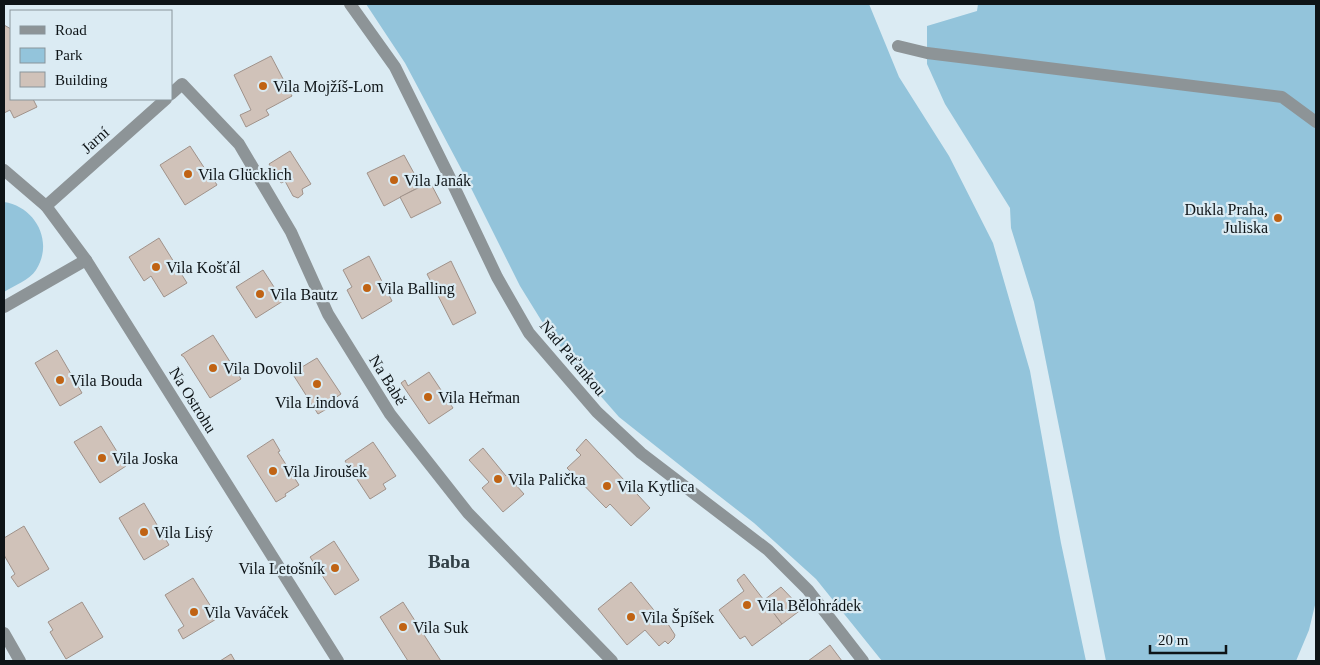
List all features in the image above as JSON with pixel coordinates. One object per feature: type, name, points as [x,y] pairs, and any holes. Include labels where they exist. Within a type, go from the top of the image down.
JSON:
[{"type":"street","name":"Nad Paťankou","points":[[350,4],[395,67],[496,277],[529,332],[597,412],[641,453],[768,550],[808,590],[863,661]]},
{"type":"street","points":[[898,46],[927,53],[1282,97],[1316,122]]},
{"type":"street","name":"Na Babě","points":[[172,93],[182,84],[239,144],[290,232],[328,314],[390,414],[468,513],[612,661]]},
{"type":"street","name":"Jarní","points":[[46,206],[165,100]]},
{"type":"street","name":"Na Ostrohu","points":[[4,170],[46,206],[86,260],[338,661]]},
{"type":"street","points":[[4,307],[86,260]]},
{"type":"street","points":[[4,632],[20,661]]},
{"type":"green space","points":[[366,4],[869,4],[899,77],[949,156],[993,243],[1030,371],[1061,543],[1086,661],[882,661],[816,579],[754,523],[619,417],[577,369],[541,320],[520,286],[466,178],[405,63]]},
{"type":"green space","points":[[978,4],[1316,4],[1316,601],[1309,630],[1296,661],[1106,661],[1034,302],[1011,228],[1010,208],[945,104],[927,64],[927,26],[977,11]]},
{"type":"green space","points":[[4,202],[15,205],[33,218],[39,227],[43,248],[41,259],[33,274],[4,292]]},
{"type":"building","points":[[4,25],[10,28],[10,100],[34,100],[37,107],[14,118],[10,110],[4,113]]},
{"type":"building","name":"Vila Mojžíš-Lom","points":[[271,56],[292,96],[266,110],[269,115],[246,127],[240,115],[251,110],[234,75]]},
{"type":"building","name":"Vila Glücklich","points":[[190,146],[217,185],[185,205],[160,165]]},
{"type":"building","points":[[290,151],[311,184],[302,189],[303,194],[298,198],[293,196],[285,181],[281,183],[269,164]]},
{"type":"building","name":"Vila Janák","points":[[404,155],[421,186],[384,206],[367,173]]},
{"type":"building","points":[[430,182],[441,203],[411,218],[400,197]]},
{"type":"building","name":"Vila Košťál","points":[[159,238],[187,283],[164,297],[151,276],[144,281],[129,257]]},
{"type":"building","name":"Vila Balling","points":[[369,256],[392,301],[362,319],[347,290],[352,287],[343,270]]},
{"type":"building","points":[[451,261],[476,313],[453,325],[427,274]]},
{"type":"building","name":"Vila Bautz","points":[[263,270],[283,301],[256,318],[236,287]]},
{"type":"building","name":"Vila Dovolil","points":[[213,335],[241,379],[210,398],[181,355]]},
{"type":"building","name":"Vila Bouda","points":[[57,350],[82,393],[60,406],[35,363]]},
{"type":"building","name":"Vila Lindová","points":[[317,358],[341,394],[328,403],[330,407],[318,414],[292,373]]},
{"type":"building","name":"Vila Heřman","points":[[429,372],[453,408],[429,424],[401,383],[405,380],[408,386]]},
{"type":"building","name":"Vila Joska","points":[[101,426],[126,466],[100,483],[74,442]]},
{"type":"building","name":"Vila Jiroušek","points":[[273,439],[280,451],[278,452],[299,485],[276,502],[247,456]]},
{"type":"building","name":"Vila Kytlica","points":[[586,439],[650,508],[631,526],[610,504],[606,508],[567,468],[581,455],[576,450]]},
{"type":"building","points":[[373,442],[396,476],[383,484],[386,489],[370,499],[345,461]]},
{"type":"building","name":"Vila Palička","points":[[483,448],[524,494],[503,512],[482,488],[489,482],[469,460]]},
{"type":"building","name":"Vila Lisý","points":[[144,503],[169,545],[144,560],[119,518]]},
{"type":"building","points":[[24,526],[49,569],[18,587],[11,577],[15,574],[4,555],[4,538]]},
{"type":"building","name":"Vila Letošník","points":[[334,541],[359,580],[335,595],[310,557]]},
{"type":"building","name":"Vila Bělohrádek","points":[[744,574],[782,624],[752,646],[745,636],[740,639],[719,610],[744,591],[737,580]]},
{"type":"building","name":"Vila Vaváček","points":[[193,578],[218,618],[183,639],[178,630],[184,626],[165,595]]},
{"type":"building","name":"Vila Špíšek","points":[[631,582],[666,625],[668,624],[675,635],[668,644],[665,641],[659,646],[645,630],[627,645],[598,609]]},
{"type":"building","points":[[781,587],[802,609],[782,624],[764,600]]},
{"type":"building","points":[[82,602],[103,637],[66,659],[50,632],[53,630],[48,622]]},
{"type":"building","name":"Vila Suk","points":[[403,602],[441,661],[408,661],[380,617]]},
{"type":"building","points":[[830,645],[842,661],[808,661]]},
{"type":"building","points":[[231,654],[235,661],[220,661]]},
{"type":"place","name":"Vila Mojžíš-Lom","points":[[263,86]]},
{"type":"place","name":"Vila Glücklich","points":[[188,174]]},
{"type":"place","name":"Vila Janák","points":[[394,180]]},
{"type":"place","name":"Dukla Praha, Juliska","points":[[1278,218]]},
{"type":"place","name":"Vila Košťál","points":[[156,267]]},
{"type":"place","name":"Vila Balling","points":[[367,288]]},
{"type":"place","name":"Vila Bautz","points":[[260,294]]},
{"type":"place","name":"Vila Dovolil","points":[[213,368]]},
{"type":"place","name":"Vila Bouda","points":[[60,380]]},
{"type":"place","name":"Vila Lindová","points":[[317,384]]},
{"type":"place","name":"Vila Heřman","points":[[428,397]]},
{"type":"place","name":"Vila Joska","points":[[102,458]]},
{"type":"place","name":"Vila Jiroušek","points":[[273,471]]},
{"type":"place","name":"Vila Palička","points":[[498,479]]},
{"type":"place","name":"Vila Kytlica","points":[[607,486]]},
{"type":"place","name":"Vila Lisý","points":[[144,532]]},
{"type":"place","name":"Vila Letošník","points":[[335,568]]},
{"type":"place","name":"Vila Bělohrádek","points":[[747,605]]},
{"type":"place","name":"Vila Vaváček","points":[[194,612]]},
{"type":"place","name":"Vila Špíšek","points":[[631,617]]},
{"type":"place","name":"Vila Suk","points":[[403,627]]},
{"type":"district","name":"Baba","points":[[449,561]]}]
